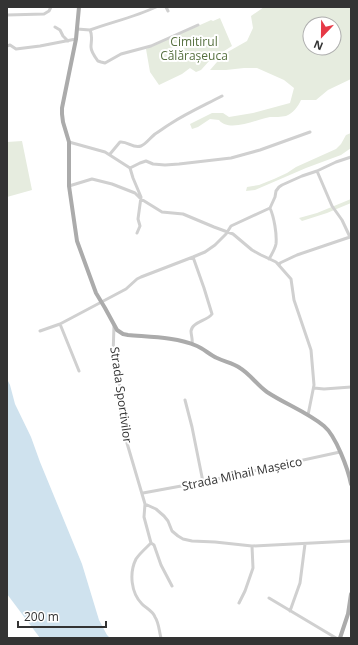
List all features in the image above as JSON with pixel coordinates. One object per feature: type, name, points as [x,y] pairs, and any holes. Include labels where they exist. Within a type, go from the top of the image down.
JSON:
[{"type":"main road","points":[[79,7],[76,40],[62,108],[63,122],[69,142],[69,186],[77,241],[94,289],[114,325],[117,330],[128,336],[164,338],[192,344],[242,369],[265,391],[308,415],[327,429],[332,435],[347,466],[351,484]]},
{"type":"main road","points":[[340,638],[348,614],[351,594]]},
{"type":"street","points":[[7,15],[44,14],[49,11],[51,7]]},
{"type":"street","points":[[77,29],[90,30],[134,16],[156,7]]},
{"type":"street","points":[[90,30],[92,34],[92,51],[98,61],[104,63],[121,54],[154,45],[198,25]]},
{"type":"street","points":[[55,27],[60,30],[68,41]]},
{"type":"street","points":[[7,46],[10,45],[16,49],[76,40]]},
{"type":"street","points":[[110,154],[121,142],[126,142],[139,147],[179,118],[222,96]]},
{"type":"street","points":[[130,168],[146,161],[153,164],[165,165],[231,158],[260,150],[310,132]]},
{"type":"street","points":[[69,142],[110,154],[130,168],[141,199],[138,219],[140,226],[137,233]]},
{"type":"street","points":[[40,331],[60,324],[127,289],[137,279],[205,252],[215,245],[234,224],[270,208],[279,187],[302,176],[351,157]]},
{"type":"street","points":[[279,265],[280,263],[297,255],[350,237],[342,220],[332,206],[317,171]]},
{"type":"street","points":[[69,186],[90,179],[112,184],[135,193],[141,199],[162,212],[183,214],[227,231],[261,256],[273,260],[279,265],[291,279],[294,300],[311,350],[314,388],[308,415]]},
{"type":"street","points":[[269,259],[274,251],[276,243],[270,208]]},
{"type":"street","points":[[192,344],[191,329],[193,326],[209,318],[212,314],[193,257]]},
{"type":"street","points":[[60,324],[79,372]]},
{"type":"street","name":"Strada Sportivilor","points":[[114,325],[113,356],[115,372],[120,390],[120,406],[124,433],[143,493],[145,504],[144,517],[151,543],[154,545],[161,565],[172,586]]},
{"type":"street","points":[[314,388],[324,389],[351,387]]},
{"type":"street","points":[[185,400],[203,482]]},
{"type":"street","name":"Strada Mihail Mașeico","points":[[143,493],[203,482],[340,452]]},
{"type":"street","points":[[347,466],[351,464]]},
{"type":"street","points":[[145,504],[160,512],[174,533],[183,539],[192,542],[215,542],[252,546],[305,544],[351,540]]},
{"type":"street","points":[[151,543],[139,555],[134,563],[132,581],[136,596],[155,616],[161,638]]},
{"type":"street","points":[[290,611],[300,582],[302,556],[305,544]]},
{"type":"street","points":[[240,603],[253,568],[252,546]]},
{"type":"street","points":[[269,598],[336,638]]},
{"type":"green space","points":[[264,7],[351,7],[351,79],[328,90],[316,100],[301,100],[295,110],[286,116],[270,117],[236,125],[224,124],[219,120],[210,119],[192,129],[190,124],[212,113],[223,113],[229,117],[253,113],[290,103],[294,88],[284,80],[257,68],[210,70],[224,54],[247,41],[253,28],[251,16]]},
{"type":"green space","name":"Cimitirul Călărașeuca","points":[[220,18],[232,46],[210,60],[201,70],[196,72],[190,68],[182,74],[159,85],[150,72],[146,49],[211,20],[213,21]]},
{"type":"green space","points":[[351,133],[351,148],[341,155],[255,190],[246,191],[247,187],[259,185],[274,179],[296,167],[336,149],[346,135]]},
{"type":"green space","points":[[22,141],[32,190],[7,197],[7,142]]},
{"type":"green space","points":[[351,199],[351,203],[327,213],[302,221],[299,218],[317,213]]},
{"type":"water","points":[[7,379],[15,404],[31,437],[82,564],[99,620],[110,638],[40,638],[7,594]]}]
